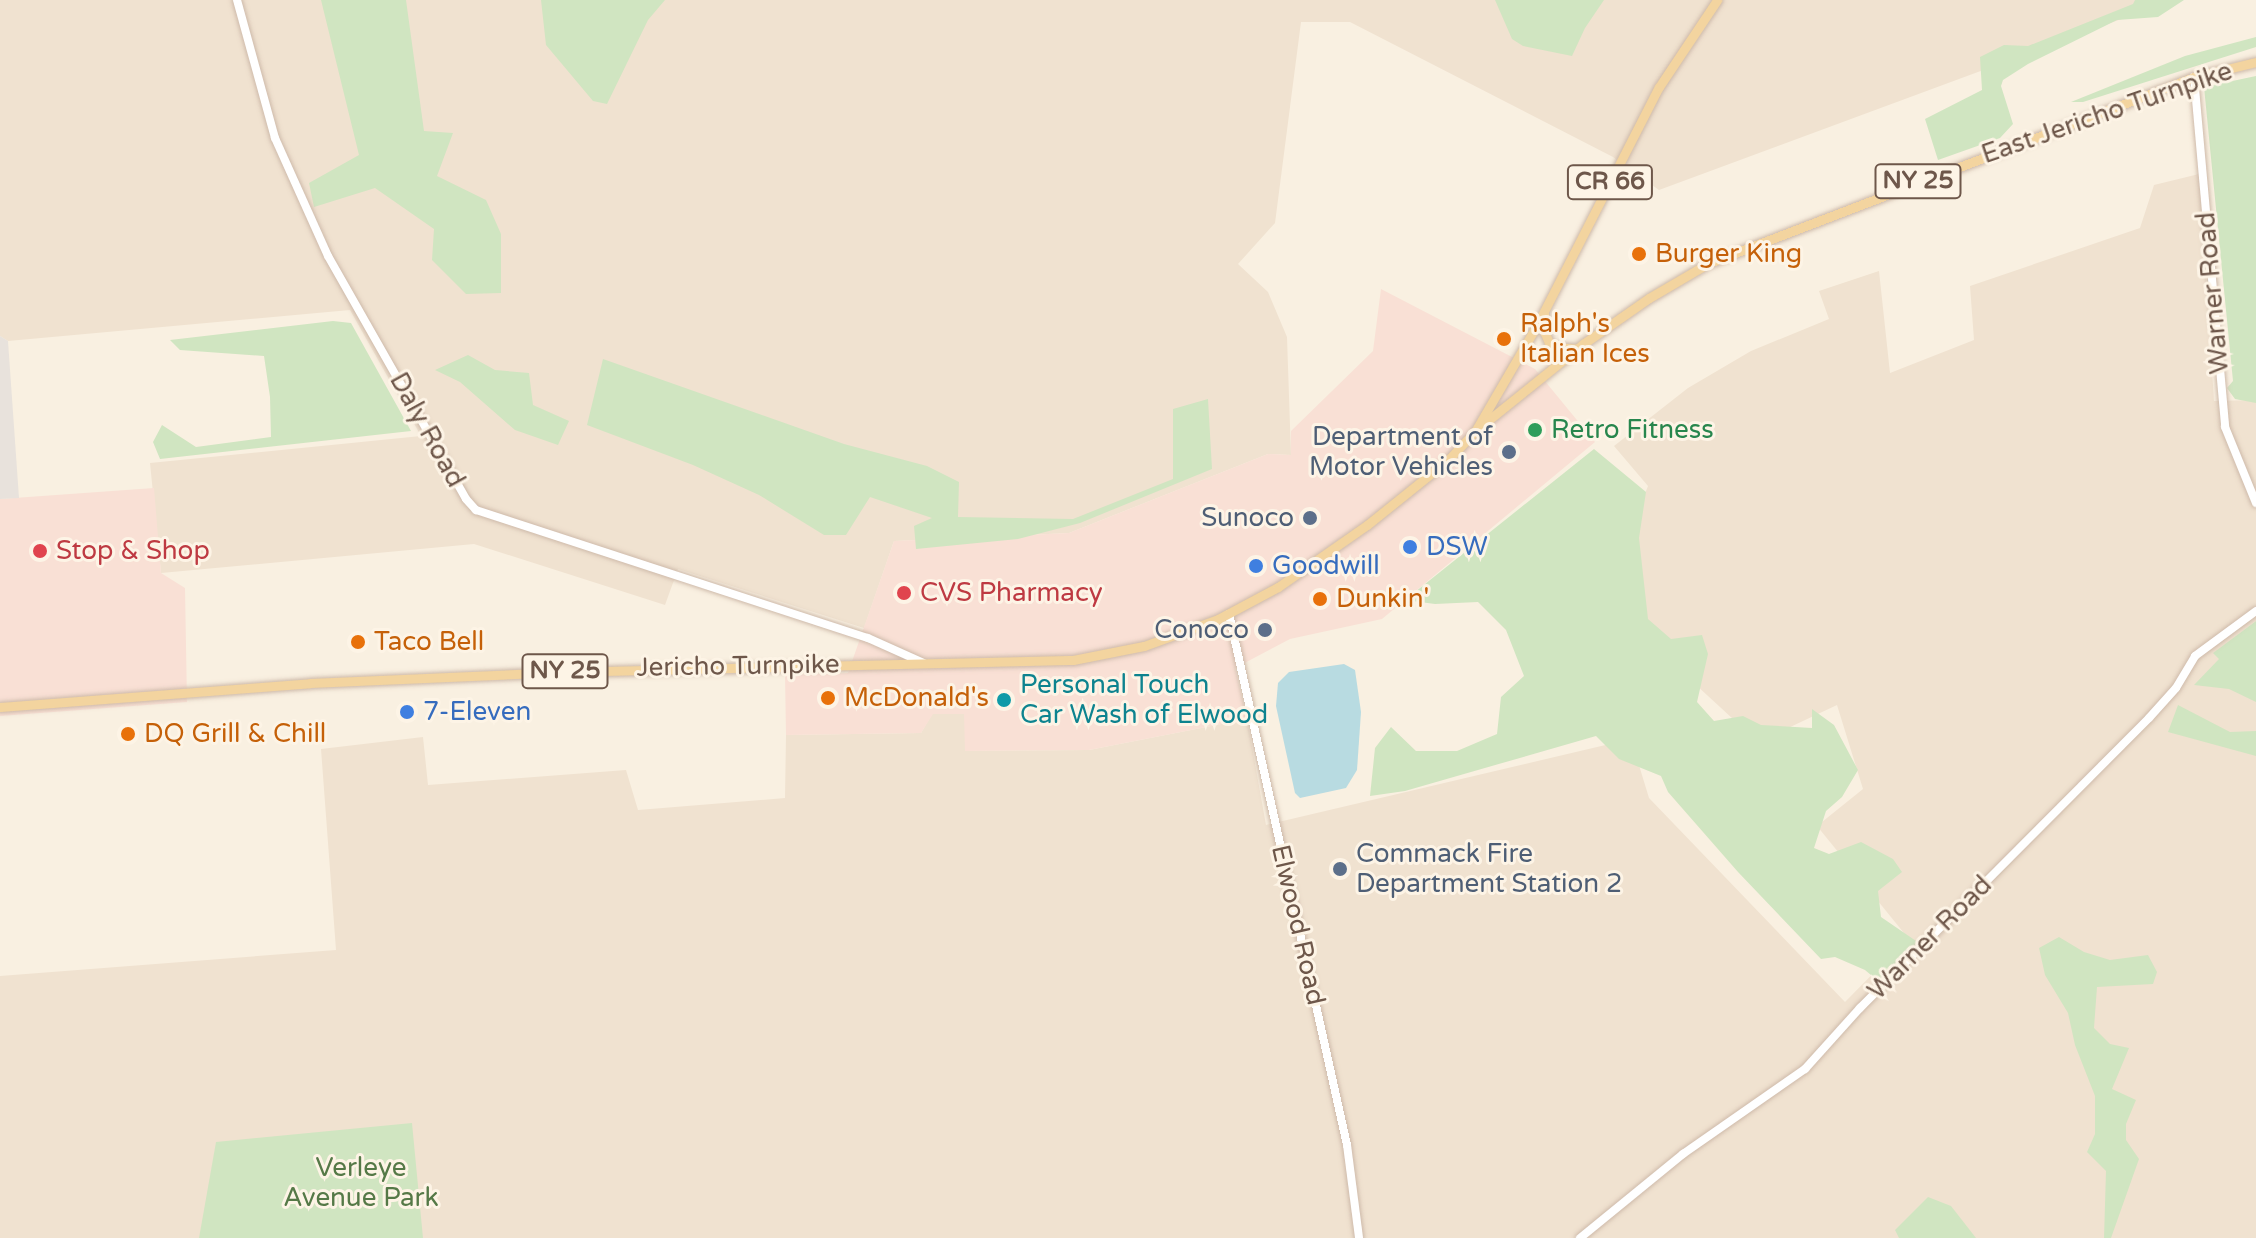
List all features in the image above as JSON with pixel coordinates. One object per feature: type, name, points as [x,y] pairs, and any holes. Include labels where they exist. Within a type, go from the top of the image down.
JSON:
[{"type":"main road","name":"CR 66","points":[[1475,431],[1545,311],[1659,87],[1717,0]]},
{"type":"main road","name":"East Jericho Turnpike","points":[[1229,614],[1278,587],[1367,525],[1449,459],[1475,431],[1578,349],[1649,298],[1709,263],[2194,77],[2256,62]]},
{"type":"main road","points":[[1545,311],[1545,333],[1549,343],[1555,347],[1578,349]]},
{"type":"main road","name":"Jericho Turnpike","points":[[0,707],[398,679],[679,667],[1091,658],[1171,637],[1229,614]]},
{"type":"street","name":"Daly Road","points":[[237,0],[275,138],[328,256],[466,499],[476,510],[868,638],[924,663]]},
{"type":"street","name":"Warner Road","points":[[2194,77],[2225,427],[2256,503]]},
{"type":"street","name":"Warner Road","points":[[1580,1238],[1683,1154],[1805,1069],[1860,1008],[2149,718],[2176,688],[2195,656],[2256,611]]},
{"type":"street","name":"Elwood Road","points":[[1229,614],[1347,1145],[1359,1238]]},
{"type":"shaded area","points":[[0,0],[2149,0],[2143,11],[1659,190],[1613,157],[1350,22],[1301,22],[1275,223],[1238,264],[1268,292],[1287,337],[1291,455],[1268,454],[1069,533],[894,541],[864,628],[678,569],[665,605],[474,544],[161,573],[150,463],[421,436],[350,310],[8,341],[0,336]]},
{"type":"shaded area","points":[[2199,174],[2214,401],[2256,400],[2256,621],[2214,653],[2256,689],[2256,1238],[0,1238],[0,976],[336,950],[321,749],[423,737],[428,785],[626,770],[638,810],[785,798],[786,735],[921,733],[932,714],[965,714],[966,751],[1089,750],[1247,719],[1266,825],[1631,739],[1649,798],[1845,1002],[1908,938],[1817,826],[1863,789],[1837,705],[1758,742],[1645,638],[1622,551],[1648,486],[1614,446],[1688,388],[1751,351],[1829,319],[1819,291],[1879,271],[1890,373],[1974,340],[1970,286],[2140,228],[2154,185]]},
{"type":"shaded area","points":[[1381,289],[1535,369],[1595,442],[1382,619],[1290,639],[1235,668],[1247,719],[1089,750],[965,751],[964,714],[933,714],[921,733],[786,735],[785,675],[848,673],[894,541],[1069,533],[1268,454],[1291,455],[1291,431],[1373,351]]},
{"type":"shaded area","points":[[0,336],[8,341],[19,498],[0,499]]},
{"type":"shaded area","points":[[154,488],[161,573],[185,588],[187,702],[0,716],[0,499]]},
{"type":"green space","points":[[321,0],[406,0],[424,131],[453,133],[437,176],[486,200],[501,234],[501,293],[466,294],[432,260],[434,229],[375,188],[314,207],[309,183],[359,155]]},
{"type":"green space","points":[[541,0],[665,0],[648,20],[607,104],[593,101],[546,45]]},
{"type":"green space","points":[[1495,0],[1604,0],[1585,28],[1572,56],[1523,46],[1512,39]]},
{"type":"green space","points":[[2135,0],[2184,0],[2158,17],[2117,20],[2028,64],[2003,80],[2001,86],[2013,124],[2000,138],[1938,160],[1925,119],[1982,90],[1980,57],[2004,45],[2028,46],[2133,4]]},
{"type":"green space","points":[[2256,37],[2256,47],[2083,102],[2071,102],[2185,56]]},
{"type":"green space","points":[[2256,76],[2256,403],[2235,399],[2227,388],[2233,381],[2204,87]]},
{"type":"green space","points":[[333,321],[351,323],[411,431],[160,459],[153,442],[162,425],[196,447],[271,437],[270,397],[264,356],[180,350],[170,340]]},
{"type":"green space","points":[[468,355],[495,370],[529,373],[533,405],[569,421],[558,445],[515,430],[460,382],[435,370]]},
{"type":"green space","points":[[603,359],[844,444],[927,466],[959,482],[958,517],[1073,519],[1173,479],[1173,409],[1208,399],[1212,469],[1080,523],[1018,539],[916,549],[914,526],[932,518],[870,497],[846,535],[824,535],[759,495],[693,465],[587,425]]},
{"type":"green space","points":[[1594,449],[1646,492],[1639,538],[1648,619],[1671,639],[1702,635],[1708,654],[1697,702],[1714,721],[1743,716],[1761,725],[1812,728],[1812,709],[1834,725],[1858,770],[1842,797],[1826,811],[1814,848],[1829,854],[1861,842],[1893,859],[1902,872],[1878,891],[1881,917],[1919,943],[1878,981],[1865,970],[1835,957],[1821,959],[1738,872],[1668,792],[1661,776],[1619,759],[1596,736],[1405,791],[1370,796],[1375,748],[1391,727],[1416,751],[1457,751],[1497,734],[1501,697],[1524,676],[1506,630],[1478,602],[1435,604],[1405,600]]},
{"type":"green space","points":[[2256,621],[2256,702],[2229,689],[2194,685],[2219,659],[2213,653]]},
{"type":"green space","points":[[2178,705],[2230,732],[2256,731],[2256,756],[2168,732]]},
{"type":"green space","points":[[2059,937],[2084,952],[2110,960],[2148,955],[2157,972],[2153,984],[2097,987],[2094,1028],[2110,1044],[2129,1048],[2112,1089],[2136,1100],[2126,1124],[2126,1140],[2139,1159],[2111,1238],[2104,1238],[2106,1171],[2087,1152],[2095,1134],[2095,1096],[2075,1045],[2068,1013],[2045,975],[2039,948]]},
{"type":"green space","name":"Verleye Avenue Park","points":[[412,1123],[423,1238],[199,1238],[216,1142]]},
{"type":"green space","points":[[1928,1197],[1951,1206],[1976,1238],[1899,1238],[1895,1230]]},
{"type":"water","points":[[1344,664],[1355,670],[1361,712],[1357,770],[1346,788],[1300,798],[1295,793],[1276,706],[1278,683],[1289,672]]},
{"type":"place","name":"Burger King","points":[[1639,254]]},
{"type":"place","name":"Ralph's Italian Ices","points":[[1504,339]]},
{"type":"place","name":"Retro Fitness","points":[[1535,430]]},
{"type":"place","name":"Department of Motor Vehicles","points":[[1509,452]]},
{"type":"place","name":"Sunoco","points":[[1310,518]]},
{"type":"place","name":"DSW","points":[[1410,547]]},
{"type":"place","name":"Stop & Shop","points":[[40,551]]},
{"type":"place","name":"Goodwill","points":[[1256,566]]},
{"type":"place","name":"CVS Pharmacy","points":[[904,593]]},
{"type":"place","name":"Dunkin'","points":[[1320,599]]},
{"type":"place","name":"Conoco","points":[[1265,630]]},
{"type":"place","name":"Taco Bell","points":[[358,642]]},
{"type":"place","name":"McDonald's","points":[[828,698]]},
{"type":"place","name":"Personal Touch Car Wash of Elwood","points":[[1004,700]]},
{"type":"place","name":"7-Eleven","points":[[407,712]]},
{"type":"place","name":"DQ Grill & Chill","points":[[128,734]]},
{"type":"place","name":"Commack Fire Department Station 2","points":[[1340,869]]}]
